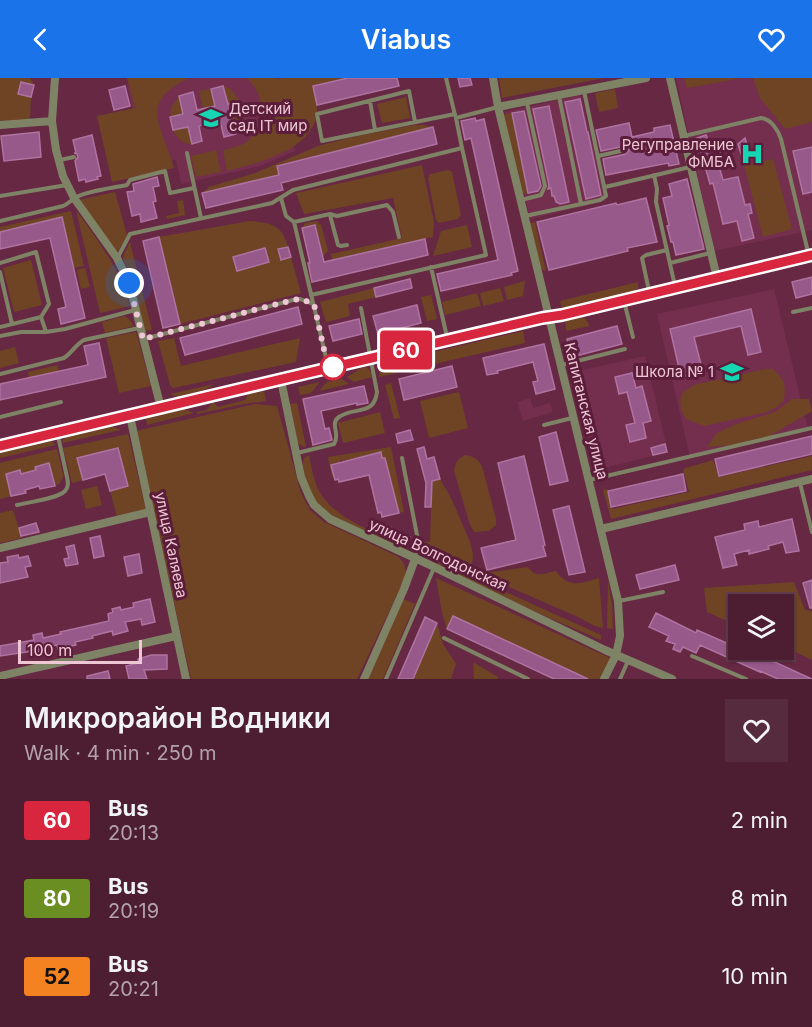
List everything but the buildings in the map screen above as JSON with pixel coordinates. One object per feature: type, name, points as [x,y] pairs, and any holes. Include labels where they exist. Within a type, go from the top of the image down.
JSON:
[{"type":"main road","points":[[0,446],[371,357],[562,315],[810,256]]},
{"type":"street","points":[[55,78],[52,121],[63,176],[74,198],[117,258],[129,283],[161,408]]},
{"type":"street","name":"Капитанская улица","points":[[493,78],[498,107],[618,601],[620,636],[616,655],[604,679]]},
{"type":"street","points":[[498,107],[646,78]]},
{"type":"street","points":[[670,78],[717,278]]},
{"type":"street","points":[[0,125],[52,121]]},
{"type":"street","name":"улица Волгодонская","points":[[281,380],[305,489],[314,505],[330,519],[628,661],[672,679]]},
{"type":"street","name":"улица Каляева","points":[[130,416],[186,679]]},
{"type":"street","points":[[601,529],[812,479]]},
{"type":"street","points":[[0,548],[150,512]]},
{"type":"street","points":[[364,679],[404,589],[414,559]]},
{"type":"street","points":[[0,676],[176,636]]},
{"type":"lane","points":[[311,295],[486,255],[446,78]]},
{"type":"lane","points":[[525,216],[606,196],[584,90]]},
{"type":"lane","points":[[416,122],[409,92],[317,114],[322,141],[498,107]]},
{"type":"lane","points":[[559,95],[581,204]]},
{"type":"lane","points":[[369,101],[375,130]]},
{"type":"lane","points":[[521,201],[541,195],[545,186],[527,102]]},
{"type":"lane","points":[[684,136],[761,118],[767,119],[782,138],[810,256]]},
{"type":"lane","points":[[117,258],[130,234],[272,203],[293,190],[462,148]]},
{"type":"lane","points":[[598,156],[625,150]]},
{"type":"lane","points":[[187,153],[201,218]]},
{"type":"lane","points":[[59,160],[74,157]]},
{"type":"lane","points":[[605,187],[691,167]]},
{"type":"lane","points":[[0,221],[63,206],[85,194],[127,185],[130,180],[165,171],[170,193],[194,188]]},
{"type":"lane","points":[[654,176],[657,189],[656,202],[676,288]]},
{"type":"lane","points":[[0,196],[68,184]]},
{"type":"lane","points":[[281,198],[286,216],[294,222],[328,368]]},
{"type":"lane","points":[[294,222],[330,214],[337,216],[387,205],[393,212],[399,237]]},
{"type":"lane","points":[[330,214],[337,243],[339,246],[347,245]]},
{"type":"lane","points":[[650,294],[642,258],[667,250]]},
{"type":"lane","points":[[0,263],[36,252],[49,304],[41,317],[0,327]]},
{"type":"lane","points":[[670,263],[710,253]]},
{"type":"lane","points":[[431,267],[448,340]]},
{"type":"lane","points":[[0,272],[12,324]]},
{"type":"lane","points":[[143,339],[293,300],[300,299],[314,304]]},
{"type":"lane","points":[[624,300],[633,337]]},
{"type":"lane","points":[[296,453],[334,444],[337,437],[335,423],[338,418],[366,409],[373,404],[377,392],[361,308]]},
{"type":"lane","points":[[793,312],[812,308]]},
{"type":"lane","points":[[0,336],[21,332],[46,332],[135,310]]},
{"type":"lane","points":[[41,317],[46,332]]},
{"type":"lane","points":[[0,374],[64,358],[84,340],[140,328]]},
{"type":"lane","points":[[561,365],[625,349]]},
{"type":"lane","points":[[0,417],[61,402]]},
{"type":"lane","points":[[544,425],[573,417]]},
{"type":"lane","points":[[589,480],[812,428]]},
{"type":"lane","points":[[17,505],[52,497],[66,490],[68,483],[57,432]]},
{"type":"lane","points":[[402,458],[417,535],[417,550],[414,559]]},
{"type":"lane","points":[[800,482],[812,532]]},
{"type":"lane","points":[[386,679],[434,567]]},
{"type":"lane","points":[[618,601],[663,592]]},
{"type":"lane","points":[[444,638],[528,679]]},
{"type":"lane","points":[[692,656],[746,679]]},
{"type":"lane","points":[[620,679],[628,661]]},
{"type":"shaded area","points":[[0,78],[30,78],[34,85],[21,82],[18,93],[31,97],[30,119],[0,121]]},
{"type":"shaded area","points":[[127,78],[189,78],[173,87],[163,97],[158,107],[160,128],[174,168],[112,182],[97,116],[135,108]]},
{"type":"shaded area","name":"Детский сад IT мир","points":[[154,78],[278,78],[295,151],[260,166],[181,184],[176,160],[145,167],[127,85]]},
{"type":"shaded area","points":[[246,78],[348,78],[313,86],[317,103],[315,120],[309,133],[299,143],[271,158],[227,171],[223,150],[247,141],[255,134],[260,120],[260,98]]},
{"type":"shaded area","points":[[499,78],[604,78],[502,98]]},
{"type":"shaded area","name":"Регуправление ФМБА","points":[[676,78],[812,78],[812,230],[714,251]]},
{"type":"shaded area","points":[[684,78],[742,78],[687,88]]},
{"type":"shaded area","points":[[753,78],[812,78],[812,122],[785,129],[760,98]]},
{"type":"shaded area","points":[[223,86],[231,89],[240,101],[228,104]]},
{"type":"shaded area","points":[[211,89],[215,106],[203,109],[199,91]]},
{"type":"shaded area","points":[[615,89],[618,108],[599,112],[595,93]]},
{"type":"shaded area","points":[[581,95],[606,201],[530,219],[505,112]]},
{"type":"shaded area","points":[[179,96],[183,114],[170,117],[171,108]]},
{"type":"shaded area","points":[[406,97],[410,118],[382,123],[377,104]]},
{"type":"shaded area","points":[[243,113],[243,123],[236,134],[232,115]]},
{"type":"shaded area","points":[[512,113],[528,193],[521,194],[502,115]]},
{"type":"shaded area","points":[[415,125],[433,127],[277,165],[279,175],[202,193],[209,187],[255,173],[318,146]]},
{"type":"shaded area","points":[[188,127],[192,144],[180,140],[173,130]]},
{"type":"shaded area","points":[[216,150],[221,172],[196,177],[191,156]]},
{"type":"shaded area","points":[[773,159],[792,229],[763,237],[744,165]]},
{"type":"shaded area","points":[[422,165],[434,222],[433,237],[332,260],[331,254],[402,238],[393,198],[304,214],[296,193]]},
{"type":"shaded area","points":[[448,170],[452,172],[461,215],[458,219],[439,223],[436,220],[428,178],[430,174]]},
{"type":"shaded area","points":[[115,192],[127,235],[117,251],[78,200]]},
{"type":"shaded area","points":[[183,200],[185,215],[167,219],[166,216],[179,213],[177,201]]},
{"type":"shaded area","points":[[76,210],[114,267],[130,306],[100,313]]},
{"type":"shaded area","points":[[71,211],[84,266],[74,268],[62,218],[0,232],[0,227]]},
{"type":"shaded area","points":[[250,221],[270,224],[279,229],[288,247],[279,249],[281,260],[291,257],[301,293],[180,324],[159,237]]},
{"type":"shaded area","points":[[317,221],[321,225],[328,251],[323,256],[316,225],[302,228],[305,223]]},
{"type":"shaded area","points":[[535,222],[546,271],[540,267],[530,223]]},
{"type":"shaded area","points":[[467,225],[472,247],[433,256],[441,231]]},
{"type":"shaded area","points":[[130,242],[152,330],[145,331],[133,282],[123,259]]},
{"type":"shaded area","points":[[31,260],[42,305],[14,312],[3,268]]},
{"type":"shaded area","points":[[85,268],[90,287],[81,289],[77,270]]},
{"type":"shaded area","points":[[525,281],[523,296],[507,300],[504,287]]},
{"type":"shaded area","points":[[638,282],[638,288],[634,291],[562,309],[560,301]]},
{"type":"shaded area","points":[[374,288],[376,297],[348,304],[350,316],[326,322],[320,302]]},
{"type":"shaded area","points":[[500,288],[504,301],[483,306],[480,293]]},
{"type":"shaded area","name":"Школа № 1","points":[[774,289],[808,429],[690,457],[657,314]]},
{"type":"shaded area","points":[[477,293],[481,306],[445,315],[442,302]]},
{"type":"shaded area","points":[[431,295],[437,319],[427,321],[421,297]]},
{"type":"shaded area","points":[[124,316],[134,326],[105,333],[102,322]]},
{"type":"shaded area","points":[[584,317],[590,326],[566,331],[565,320]]},
{"type":"shaded area","points":[[523,331],[525,343],[379,377],[380,368],[387,363]]},
{"type":"shaded area","points":[[136,332],[151,386],[119,393],[106,338]]},
{"type":"shaded area","points":[[174,338],[181,366],[300,338],[296,362],[173,388],[170,385],[158,341]]},
{"type":"shaded area","points":[[15,347],[19,363],[0,368],[0,351]]},
{"type":"shaded area","points":[[645,356],[668,452],[597,470],[574,372]]},
{"type":"shaded area","points":[[57,365],[59,371],[29,378],[28,372]]},
{"type":"shaded area","points":[[363,367],[369,369],[372,377],[354,382],[347,377]]},
{"type":"shaded area","points":[[773,369],[784,383],[784,400],[777,407],[767,412],[704,426],[686,419],[681,410],[680,400],[683,392],[694,385]]},
{"type":"shaded area","points":[[342,379],[349,384],[319,391],[327,382]]},
{"type":"shaded area","points":[[320,382],[311,393],[300,395],[298,387]]},
{"type":"shaded area","points":[[391,383],[400,418],[394,419],[385,385]]},
{"type":"shaded area","points":[[214,384],[205,390],[177,397],[170,394]]},
{"type":"shaded area","points":[[264,391],[266,401],[197,414],[197,412],[207,410],[213,402],[218,407],[245,400],[248,394]]},
{"type":"shaded area","points":[[459,392],[468,428],[429,438],[420,401]]},
{"type":"shaded area","points":[[530,398],[533,408],[550,403],[553,412],[523,421],[517,402]]},
{"type":"shaded area","points":[[792,399],[809,399],[812,411],[768,437],[733,445],[707,447],[717,433],[736,424],[775,412]]},
{"type":"shaded area","points":[[297,403],[306,447],[298,443],[290,404]]},
{"type":"shaded area","points":[[255,404],[277,406],[301,493],[310,510],[324,522],[397,556],[405,566],[405,578],[357,679],[191,679],[136,431]]},
{"type":"shaded area","points":[[184,409],[194,413],[147,425],[146,418]]},
{"type":"shaded area","points":[[380,412],[385,433],[343,443],[338,423]]},
{"type":"shaded area","points":[[108,427],[121,430],[62,443],[68,436]]},
{"type":"shaded area","points":[[128,434],[146,510],[117,517],[110,491],[128,486],[118,448],[77,458],[83,480],[72,483],[63,448]]},
{"type":"shaded area","points":[[51,441],[56,445],[0,458],[0,453]]},
{"type":"shaded area","points":[[391,447],[404,512],[398,513],[385,458],[382,458],[381,452],[340,460],[340,463],[331,465],[334,476],[332,477],[328,457]]},
{"type":"shaded area","points":[[57,449],[63,474],[59,484],[55,486],[49,463],[21,474],[20,471],[6,474],[11,496],[0,499],[0,463]]},
{"type":"shaded area","points":[[309,455],[317,487],[333,508],[369,530],[406,546],[404,550],[334,517],[318,504],[309,488],[302,466],[303,460]]},
{"type":"shaded area","points":[[465,455],[475,458],[482,466],[496,519],[496,525],[489,531],[474,532],[470,525],[454,471],[457,462]]},
{"type":"shaded area","points":[[812,456],[812,470],[611,519],[603,490],[607,489],[612,509],[689,492],[683,469],[713,460],[719,477]]},
{"type":"shaded area","points":[[440,479],[452,500],[470,542],[473,554],[472,567],[425,547],[424,542],[430,542],[432,481]]},
{"type":"shaded area","points":[[97,486],[102,505],[86,509],[81,490]]},
{"type":"shaded area","points":[[13,510],[22,538],[0,543],[0,513]]},
{"type":"shaded area","points":[[435,560],[601,635],[601,640],[433,564]]},
{"type":"shaded area","points":[[528,567],[537,574],[556,571],[565,580],[576,583],[599,578],[603,628],[479,574]]},
{"type":"shaded area","points":[[436,578],[612,659],[601,679],[588,679],[454,616],[447,629]]},
{"type":"shaded area","points":[[608,581],[612,605],[613,629],[607,628]]},
{"type":"shaded area","points":[[794,582],[805,610],[812,611],[812,660],[794,651],[794,594],[728,594],[728,621],[707,612],[704,588]]},
{"type":"shaded area","points":[[403,599],[415,604],[383,679],[368,679]]},
{"type":"shaded area","points":[[437,623],[443,644],[456,664],[451,679],[413,679]]},
{"type":"shaded area","points":[[473,662],[498,677],[497,679],[474,679]]},
{"type":"bus line","name":"60","points":[[0,446],[812,255]]},
{"type":"place","name":"Детский сад IT мир","points":[[211,118]]},
{"type":"place","name":"Регуправление ФМБА","points":[[752,154]]},
{"type":"place","name":"Школа № 1","points":[[732,372]]},
{"type":"route","points":[[129,283],[143,339],[293,300],[300,299],[314,304],[328,368],[336,366],[333,367]]}]
